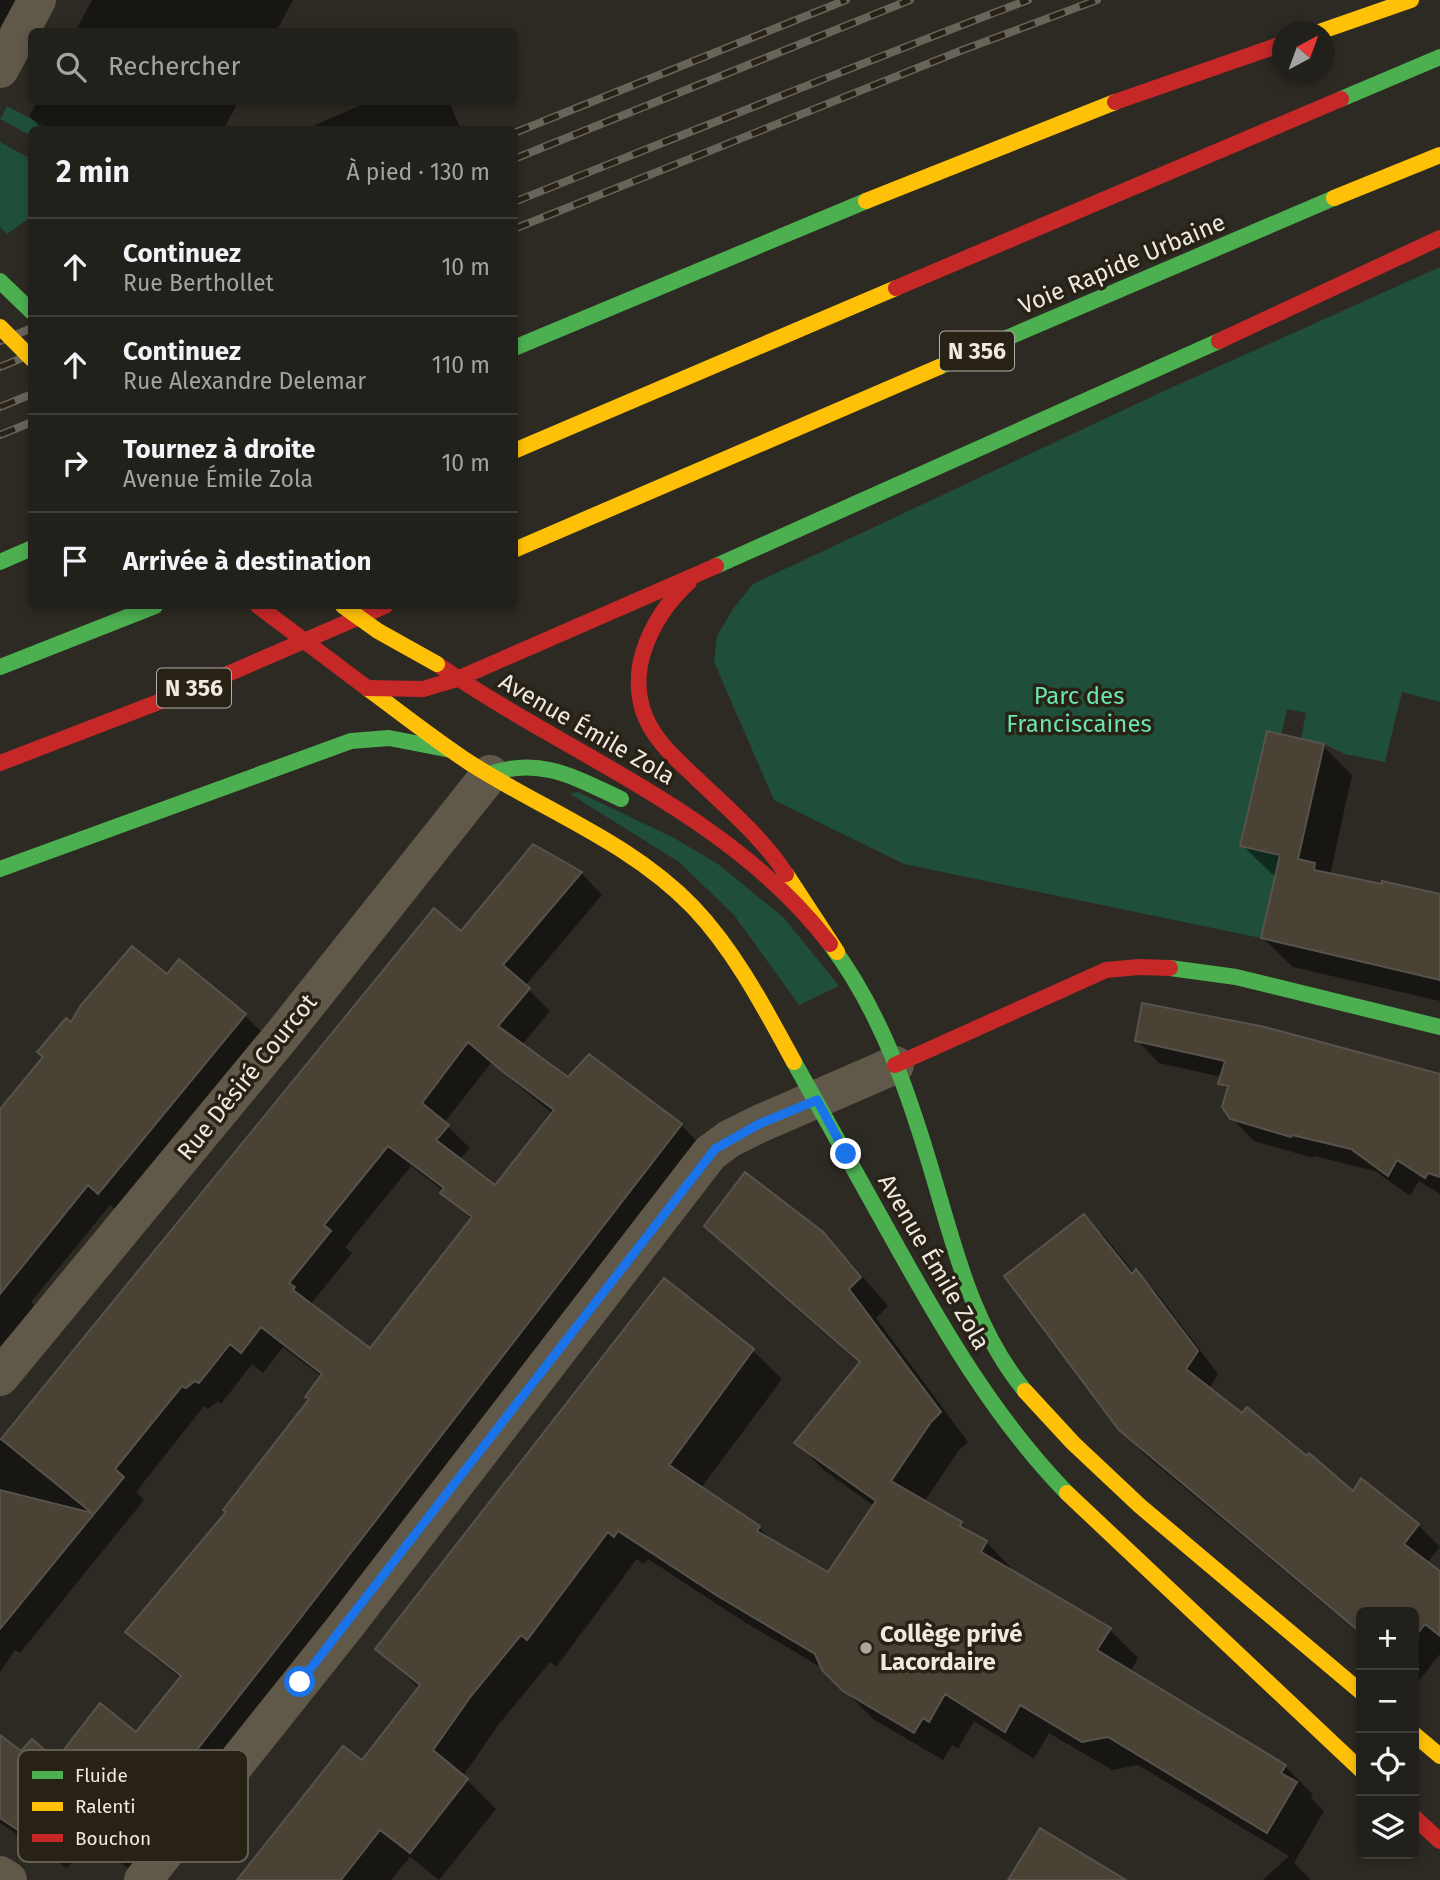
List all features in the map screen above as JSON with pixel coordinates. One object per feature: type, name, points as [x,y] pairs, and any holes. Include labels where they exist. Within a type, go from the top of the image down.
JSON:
[{"type":"main road","points":[[1335,26],[1411,0]]},
{"type":"main road","points":[[518,346],[957,164],[1124,99],[1272,48]]},
{"type":"main road","points":[[518,449],[1440,57]]},
{"type":"main road","name":"Voie Rapide Urbaine","points":[[518,548],[1314,206],[1440,155]]},
{"type":"main road","points":[[367,688],[415,689],[457,679],[697,575],[1300,305],[1440,238]]},
{"type":"main road","points":[[6,286],[28,308]]},
{"type":"main road","points":[[0,327],[28,355]]},
{"type":"main road","points":[[0,562],[28,550]]},
{"type":"main road","points":[[697,575],[676,592],[653,626],[640,673],[643,711],[658,739],[668,751],[748,828],[776,859],[837,952]]},
{"type":"main road","points":[[0,667],[147,609]]},
{"type":"main road","name":"Avenue Émile Zola","points":[[262,609],[451,750],[625,850],[678,892],[708,924],[738,966],[817,1100],[947,1334],[1005,1422],[1034,1459],[1083,1510],[1356,1765]]},
{"type":"main road","points":[[347,609],[386,636],[437,664]]},
{"type":"main road","name":"N 356","points":[[0,763],[195,688],[378,609]]},
{"type":"main road","points":[[379,609],[437,664]]},
{"type":"main road","points":[[375,737],[437,664]]},
{"type":"main road","name":"Avenue Émile Zola","points":[[437,664],[484,697],[636,782],[693,820],[764,873],[802,911],[837,952],[873,1016],[895,1065],[916,1118],[969,1295],[995,1352],[1053,1425],[1182,1545],[1356,1688]]},
{"type":"main road","points":[[0,869],[351,741],[375,737],[411,739],[451,750]]},
{"type":"main road","name":"Avenue Émile Zola","points":[[490,774],[504,767],[523,765],[554,769],[640,806],[693,820]]},
{"type":"main road","points":[[895,1065],[1078,981],[1106,970],[1139,967],[1177,968],[1236,977],[1440,1027]]},
{"type":"main road","points":[[1419,1738],[1440,1756]]},
{"type":"main road","points":[[1419,1822],[1440,1841]]},
{"type":"street","points":[[0,69],[37,0]]},
{"type":"street","name":"Rue Désiré Courcot","points":[[0,1377],[284,1033],[490,774]]},
{"type":"street","points":[[247,1750],[710,1153],[729,1139],[759,1124],[895,1065]]},
{"type":"street","points":[[143,1880],[157,1862]]},
{"type":"street","points":[[0,1875],[8,1880]]},
{"type":"green space","points":[[7,106],[45,126],[28,126],[28,134],[0,119]]},
{"type":"green space","points":[[0,142],[28,157],[28,219],[7,234],[0,227]]},
{"type":"green space","name":"Parc des Franciscaines","points":[[1440,267],[1440,702],[1402,692],[1385,762],[1345,754],[1324,744],[1301,739],[1306,713],[1287,709],[1281,735],[1267,731],[1241,845],[1280,855],[1261,938],[904,864],[774,800],[714,662],[717,636],[733,609],[753,584],[1164,391]]},
{"type":"green space","points":[[578,792],[674,838],[718,864],[784,918],[839,986],[799,1005],[734,915],[679,862],[570,794]]},
{"type":"building","points":[[1267,731],[1324,744],[1298,859],[1315,863],[1314,870],[1440,894],[1440,980],[1261,938],[1280,855],[1240,846]]},
{"type":"building","points":[[533,844],[582,872],[503,965],[530,988],[498,1026],[568,1077],[589,1054],[682,1124],[197,1750],[64,1750],[100,1703],[136,1732],[181,1676],[125,1632],[226,1512],[223,1510],[309,1399],[305,1397],[322,1374],[261,1327],[241,1353],[230,1344],[199,1383],[195,1381],[186,1388],[182,1386],[148,1428],[115,1469],[124,1477],[0,1629],[0,1490],[92,1513],[1,1439],[434,908],[461,931]],"holes":[[[468,1042],[554,1110],[495,1185],[436,1140],[449,1125],[422,1103]],[[388,1146],[444,1188],[440,1193],[472,1217],[370,1348],[293,1290],[295,1287],[289,1283],[331,1231],[324,1225]]]},
{"type":"building","points":[[132,946],[167,974],[179,959],[246,1014],[98,1194],[88,1185],[0,1294],[0,1109],[43,1057],[37,1052],[66,1018],[71,1022],[81,1005]]},
{"type":"building","points":[[1142,1003],[1265,1027],[1440,1074],[1440,1177],[1428,1173],[1425,1178],[1397,1160],[1388,1176],[1351,1149],[1292,1135],[1291,1137],[1230,1119],[1222,1107],[1228,1086],[1218,1084],[1225,1061],[1135,1041]]},
{"type":"building","points":[[745,1172],[823,1232],[861,1277],[849,1289],[941,1412],[931,1422],[891,1481],[962,1522],[960,1526],[987,1541],[981,1552],[1111,1628],[1097,1650],[1286,1765],[1281,1773],[1297,1782],[1267,1833],[1108,1737],[1082,1742],[1020,1705],[1005,1732],[945,1694],[929,1722],[923,1718],[914,1733],[843,1691],[822,1670],[815,1654],[716,1595],[618,1531],[614,1537],[608,1532],[527,1640],[521,1635],[471,1696],[433,1750],[468,1779],[410,1853],[380,1830],[341,1880],[237,1880],[343,1746],[362,1760],[420,1685],[375,1649],[664,1278],[754,1349],[669,1465],[760,1526],[757,1531],[828,1572],[876,1501],[794,1443],[860,1362],[704,1226]]},
{"type":"building","points":[[1084,1214],[1132,1274],[1136,1269],[1198,1351],[1186,1369],[1242,1413],[1247,1407],[1307,1456],[1309,1453],[1353,1491],[1361,1478],[1419,1524],[1404,1544],[1440,1571],[1440,1636],[1425,1624],[1419,1632],[1419,1607],[1356,1607],[1356,1629],[1119,1430],[1004,1276]]},
{"type":"building","points":[[0,1735],[20,1750],[18,1830],[0,1818]]},
{"type":"building","points":[[32,1739],[45,1750],[22,1750]]},
{"type":"building","points":[[1040,1828],[1126,1880],[1008,1880]]},
{"type":"railway","points":[[518,131],[846,0]]},
{"type":"railway","points":[[518,157],[910,0]]},
{"type":"railway","points":[[518,200],[1028,0]]},
{"type":"railway","points":[[518,227],[960,51],[1097,0]]},
{"type":"railway","points":[[0,341],[28,330]]},
{"type":"railway","points":[[0,367],[28,356]]},
{"type":"railway","points":[[0,407],[28,396]]},
{"type":"railway","points":[[0,435],[28,424]]},
{"type":"traffic: fast","points":[[1341,99],[1440,57]]},
{"type":"traffic: fast","points":[[939,367],[1334,198]]},
{"type":"traffic: fast","points":[[518,346],[866,201]]},
{"type":"traffic: fast","points":[[0,281],[28,308]]},
{"type":"traffic: fast","points":[[716,566],[1219,341]]},
{"type":"traffic: fast","points":[[0,562],[28,550]]},
{"type":"traffic: fast","points":[[0,667],[147,609]]},
{"type":"traffic: fast","points":[[0,869],[351,741],[389,738],[451,750]]},
{"type":"traffic: fast","points":[[490,774],[525,767],[542,768],[573,777],[621,799]]},
{"type":"traffic: fast","points":[[830,944],[849,971],[880,1028],[916,1120],[951,1238],[980,1318],[1008,1368],[1025,1391]]},
{"type":"traffic: fast","points":[[1170,968],[1236,977],[1440,1027]]},
{"type":"traffic: fast","points":[[794,1062],[949,1337],[1016,1434],[1067,1493]]},
{"type":"traffic: slow","points":[[1335,26],[1411,0]]},
{"type":"traffic: slow","points":[[866,201],[1115,102]]},
{"type":"traffic: slow","points":[[1334,198],[1440,155]]},
{"type":"traffic: slow","points":[[518,449],[896,288]]},
{"type":"traffic: slow","points":[[0,327],[28,355]]},
{"type":"traffic: slow","points":[[518,548],[939,367]]},
{"type":"traffic: slow","points":[[347,609],[378,631],[437,664]]},
{"type":"traffic: slow","points":[[367,688],[470,763],[615,846],[668,884],[693,907],[722,942],[748,981],[794,1062]]},
{"type":"traffic: slow","points":[[786,874],[837,952]]},
{"type":"traffic: slow","points":[[1025,1391],[1073,1443],[1140,1506],[1356,1688]]},
{"type":"traffic: slow","points":[[1067,1493],[1356,1765]]},
{"type":"traffic: slow","points":[[1419,1738],[1440,1756]]},
{"type":"traffic: jam","points":[[1115,102],[1272,47]]},
{"type":"traffic: jam","points":[[896,288],[1341,99]]},
{"type":"traffic: jam","points":[[1219,341],[1440,238]]},
{"type":"traffic: jam","points":[[367,688],[423,689],[457,679],[716,566]]},
{"type":"traffic: jam","points":[[689,582],[661,614],[647,642],[639,676],[642,708],[654,734],[667,749],[755,835],[786,874]]},
{"type":"traffic: jam","points":[[262,609],[367,688]]},
{"type":"traffic: jam","points":[[0,763],[195,688],[378,609]]},
{"type":"traffic: jam","points":[[437,664],[697,822],[745,858],[790,898],[830,944]]},
{"type":"traffic: jam","points":[[895,1065],[1106,970],[1170,968]]},
{"type":"traffic: jam","points":[[1419,1822],[1440,1841]]},
{"type":"place","name":"Collège privé Lacordaire","points":[[866,1648]]},
{"type":"route","points":[[300,1682],[715,1149],[759,1124],[817,1100],[846,1154]]}]
